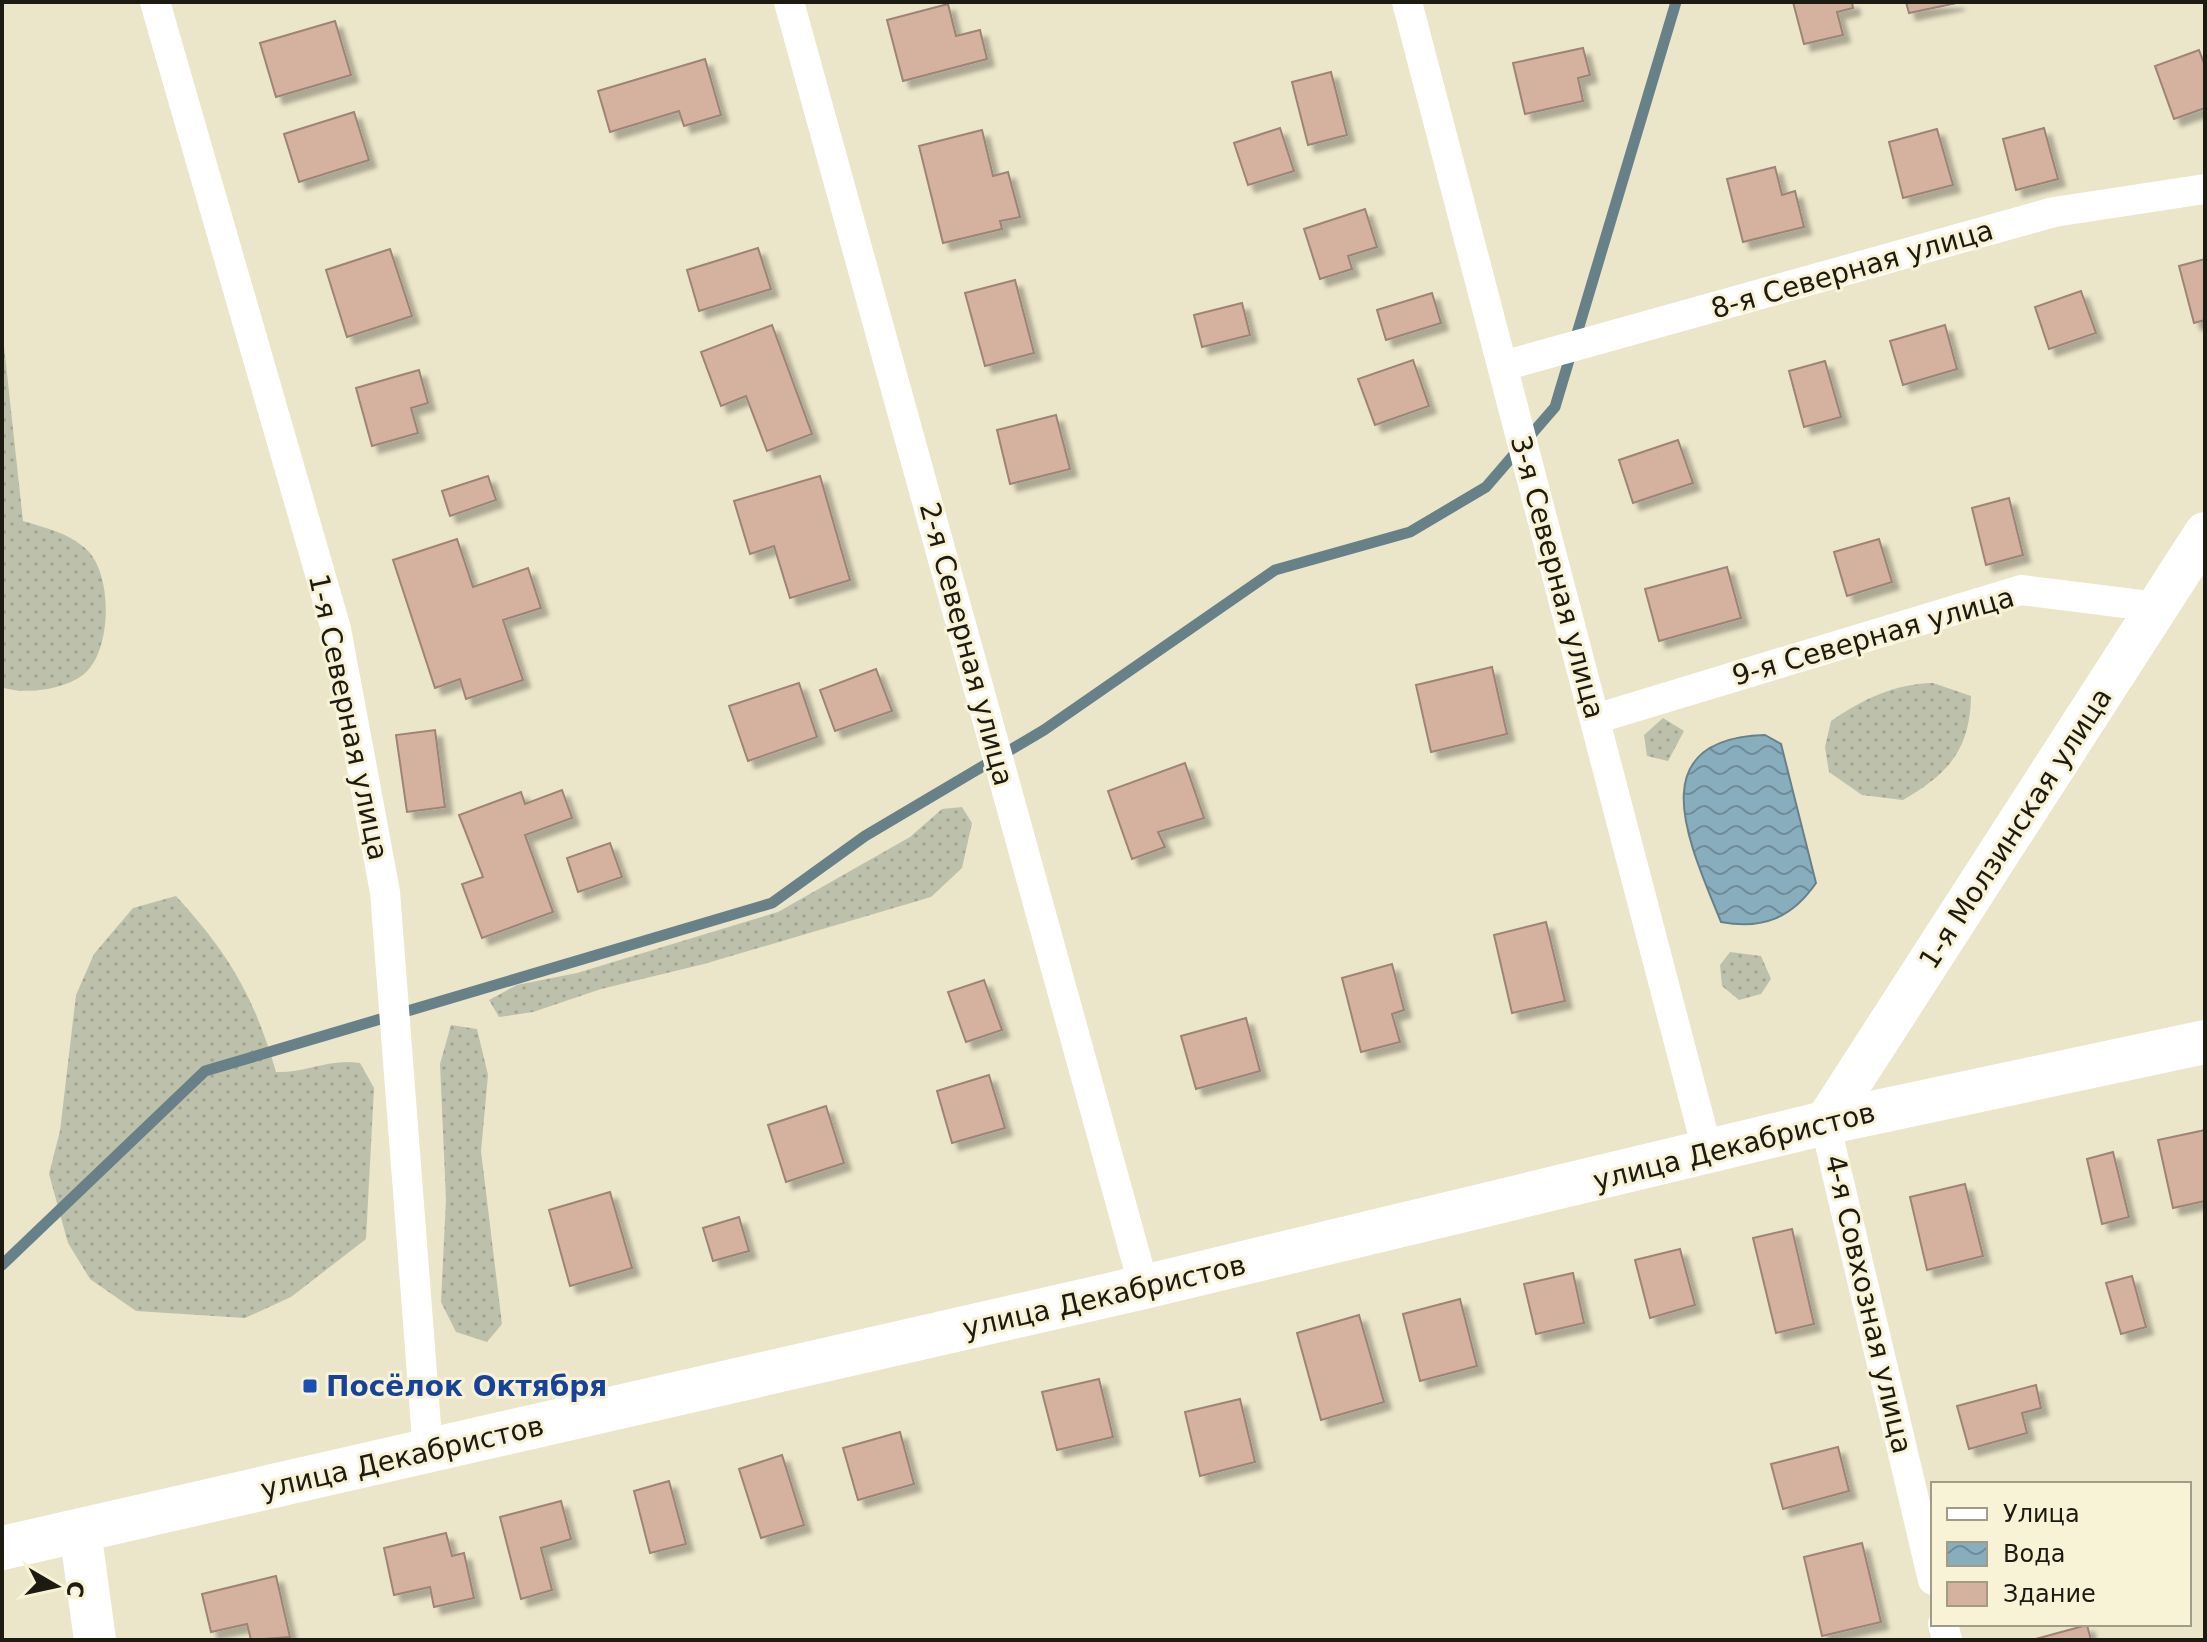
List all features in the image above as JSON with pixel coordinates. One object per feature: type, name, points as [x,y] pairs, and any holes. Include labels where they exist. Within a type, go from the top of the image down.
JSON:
[{"type":"highway","name":"улица Декабристов","points":[[2,1548],[1144,1287],[1825,1123],[2205,1042]]},
{"type":"street","name":"1-я Северная улица","points":[[155,2],[336,629],[385,892],[428,1452]]},
{"type":"street","name":"2-я Северная улица","points":[[789,2],[1144,1287]]},
{"type":"street","name":"3-я Северная улица","points":[[1418,4],[1503,366],[1708,1153]]},
{"type":"street","name":"8-я Северная улица","points":[[1503,366],[2054,212],[2205,189]]},
{"type":"street","name":"1-я Молзинская улица","points":[[1825,1123],[2205,533]]},
{"type":"street","name":"9-я Северная улица","points":[[1595,719],[2021,590],[2157,607]]},
{"type":"street","name":"4-я Совхозная улица","points":[[1825,1123],[1931,1572]]},
{"type":"street","points":[[80,1530],[95,1640]]},
{"type":"green space","points":[[2,328],[23,521],[63,534],[85,548],[100,573],[106,607],[102,642],[89,669],[72,682],[35,691],[2,687]]},
{"type":"green space","points":[[1933,683],[1971,696],[1970,715],[1961,746],[1944,770],[1903,800],[1862,795],[1829,772],[1825,747],[1831,721],[1879,694],[1905,686]]},
{"type":"green space","points":[[1663,718],[1684,731],[1668,761],[1647,756],[1644,735]]},
{"type":"green space","points":[[962,807],[972,823],[962,868],[931,897],[704,964],[601,989],[533,1012],[499,1017],[489,1000],[517,985],[577,973],[778,912],[910,837],[942,809]]},
{"type":"green space","points":[[176,896],[211,937],[238,977],[259,1021],[276,1072],[338,1062],[360,1063],[374,1088],[366,1239],[291,1297],[245,1318],[136,1311],[90,1279],[68,1243],[49,1174],[60,1131],[76,995],[94,954],[133,908]]},
{"type":"green space","points":[[1730,952],[1761,956],[1771,979],[1761,994],[1739,1000],[1722,986],[1720,965]]},
{"type":"green space","points":[[451,1025],[477,1029],[488,1075],[481,1151],[502,1324],[487,1342],[456,1332],[441,1302],[446,1200],[440,1064]]},
{"type":"water","points":[[1765,735],[1781,744],[1816,883],[1797,905],[1775,919],[1750,924],[1721,922],[1688,831],[1684,802],[1687,776],[1700,755],[1725,741]]},
{"type":"building","points":[[1793,2],[1852,2],[1853,8],[1837,12],[1843,35],[1804,44]]},
{"type":"building","points":[[1906,2],[1956,2],[1957,3],[1909,13]]},
{"type":"building","points":[[948,4],[956,36],[980,30],[987,59],[903,81],[887,20]]},
{"type":"building","points":[[335,21],[351,75],[276,97],[260,43]]},
{"type":"building","points":[[1583,48],[1590,75],[1578,78],[1583,101],[1525,114],[1513,63]]},
{"type":"building","points":[[2199,50],[2205,66],[2205,108],[2174,119],[2155,66]]},
{"type":"building","points":[[705,59],[721,115],[684,126],[679,111],[610,132],[598,91]]},
{"type":"building","points":[[1331,72],[1347,135],[1308,145],[1292,82]]},
{"type":"building","points":[[354,112],[369,160],[299,182],[284,134]]},
{"type":"building","points":[[1280,128],[1294,171],[1248,185],[1234,143]]},
{"type":"building","points":[[2044,128],[2058,179],[2016,190],[2003,139]]},
{"type":"building","points":[[1937,129],[1953,185],[1903,198],[1889,142]]},
{"type":"building","points":[[982,130],[993,176],[1008,172],[1020,217],[1000,221],[1002,229],[943,243],[919,146]]},
{"type":"building","points":[[1775,167],[1782,195],[1795,191],[1804,227],[1743,242],[1727,179]]},
{"type":"building","points":[[1365,209],[1377,247],[1348,256],[1352,269],[1320,279],[1304,229]]},
{"type":"building","points":[[758,248],[771,289],[699,311],[687,270]]},
{"type":"building","points":[[390,249],[412,316],[347,337],[326,270]]},
{"type":"building","points":[[2205,259],[2205,320],[2194,323],[2179,266]]},
{"type":"building","points":[[1015,280],[1034,353],[985,366],[965,293]]},
{"type":"building","points":[[2081,291],[2096,333],[2049,349],[2035,307]]},
{"type":"building","points":[[1432,293],[1441,323],[1386,340],[1377,310]]},
{"type":"building","points":[[1242,303],[1250,335],[1202,347],[1194,315]]},
{"type":"building","points":[[772,325],[812,434],[767,451],[746,396],[721,406],[701,352]]},
{"type":"building","points":[[1945,325],[1957,369],[1903,385],[1890,341]]},
{"type":"building","points":[[1413,360],[1429,406],[1375,425],[1358,379]]},
{"type":"building","points":[[1825,361],[1841,417],[1804,427],[1789,371]]},
{"type":"building","points":[[419,370],[428,403],[411,408],[418,433],[372,446],[356,388]]},
{"type":"building","points":[[1056,415],[1070,469],[1010,484],[997,430]]},
{"type":"building","points":[[1678,440],[1693,483],[1633,503],[1619,460]]},
{"type":"building","points":[[488,476],[496,500],[450,516],[442,491]]},
{"type":"building","points":[[820,476],[850,580],[790,598],[774,546],[750,554],[734,501]]},
{"type":"building","points":[[2009,498],[2023,555],[1986,565],[1972,508]]},
{"type":"building","points":[[457,539],[473,587],[528,568],[541,608],[503,620],[523,680],[466,699],[460,679],[435,688],[393,560]]},
{"type":"building","points":[[1879,539],[1892,582],[1847,596],[1834,552]]},
{"type":"building","points":[[1727,567],[1741,618],[1659,641],[1645,589]]},
{"type":"building","points":[[1492,667],[1507,734],[1431,752],[1416,685]]},
{"type":"building","points":[[876,669],[892,711],[835,731],[820,690]]},
{"type":"building","points":[[799,683],[817,737],[748,761],[729,706]]},
{"type":"building","points":[[435,730],[445,807],[407,812],[396,735]]},
{"type":"building","points":[[1185,763],[1204,818],[1158,832],[1165,847],[1132,859],[1108,791]]},
{"type":"building","points":[[562,790],[572,818],[525,835],[553,912],[482,938],[462,884],[483,877],[459,815],[521,792],[525,804]]},
{"type":"building","points":[[610,843],[622,877],[578,892],[567,858]]},
{"type":"building","points":[[1546,922],[1565,1001],[1512,1013],[1494,935]]},
{"type":"building","points":[[1392,964],[1404,1010],[1392,1014],[1400,1042],[1361,1052],[1342,978]]},
{"type":"building","points":[[984,980],[1002,1030],[966,1042],[948,992]]},
{"type":"building","points":[[1246,1018],[1260,1071],[1196,1089],[1181,1036]]},
{"type":"building","points":[[989,1075],[1005,1128],[952,1143],[937,1091]]},
{"type":"building","points":[[826,1106],[844,1163],[786,1182],[768,1125]]},
{"type":"building","points":[[2205,1130],[2205,1201],[2173,1208],[2158,1140]]},
{"type":"building","points":[[2113,1152],[2129,1217],[2102,1224],[2087,1159]]},
{"type":"building","points":[[1965,1184],[1983,1256],[1927,1270],[1910,1197]]},
{"type":"building","points":[[610,1192],[632,1268],[570,1286],[549,1210]]},
{"type":"building","points":[[739,1217],[749,1251],[713,1261],[703,1228]]},
{"type":"building","points":[[1792,1229],[1814,1324],[1776,1333],[1753,1238]]},
{"type":"building","points":[[1680,1249],[1695,1305],[1650,1318],[1635,1260]]},
{"type":"building","points":[[1573,1273],[1584,1323],[1536,1334],[1524,1284]]},
{"type":"building","points":[[2132,1276],[2146,1327],[2121,1334],[2106,1283]]},
{"type":"building","points":[[1460,1299],[1477,1366],[1420,1381],[1403,1314]]},
{"type":"building","points":[[1359,1315],[1384,1402],[1321,1420],[1297,1333]]},
{"type":"building","points":[[1099,1379],[1113,1437],[1057,1450],[1042,1392]]},
{"type":"building","points":[[2036,1385],[2041,1408],[2022,1413],[2027,1433],[1969,1449],[1957,1406]]},
{"type":"building","points":[[1240,1399],[1255,1462],[1200,1476],[1185,1412]]},
{"type":"building","points":[[900,1432],[914,1484],[858,1500],[843,1448]]},
{"type":"building","points":[[1838,1447],[1849,1491],[1783,1509],[1771,1464]]},
{"type":"building","points":[[782,1455],[804,1525],[761,1538],[739,1469]]},
{"type":"building","points":[[669,1481],[686,1544],[650,1553],[634,1491]]},
{"type":"building","points":[[561,1501],[571,1539],[541,1548],[552,1590],[521,1599],[500,1517]]},
{"type":"building","points":[[446,1533],[452,1556],[464,1553],[474,1598],[434,1607],[430,1587],[394,1595],[384,1548]]},
{"type":"building","points":[[1862,1543],[1881,1622],[1822,1636],[1804,1557]]},
{"type":"building","points":[[276,1576],[290,1637],[251,1640],[247,1624],[211,1632],[202,1594]]},
{"type":"building","points":[[2087,1626],[2091,1640],[2032,1640]]},
{"type":"waterway","points":[[2,1265],[205,1071],[772,903],[865,836],[1044,730],[1275,570],[1410,532],[1486,487],[1555,407],[1676,2]]},
{"type":"place","name":"Посёлок Октября","points":[[310,1386]]}]
